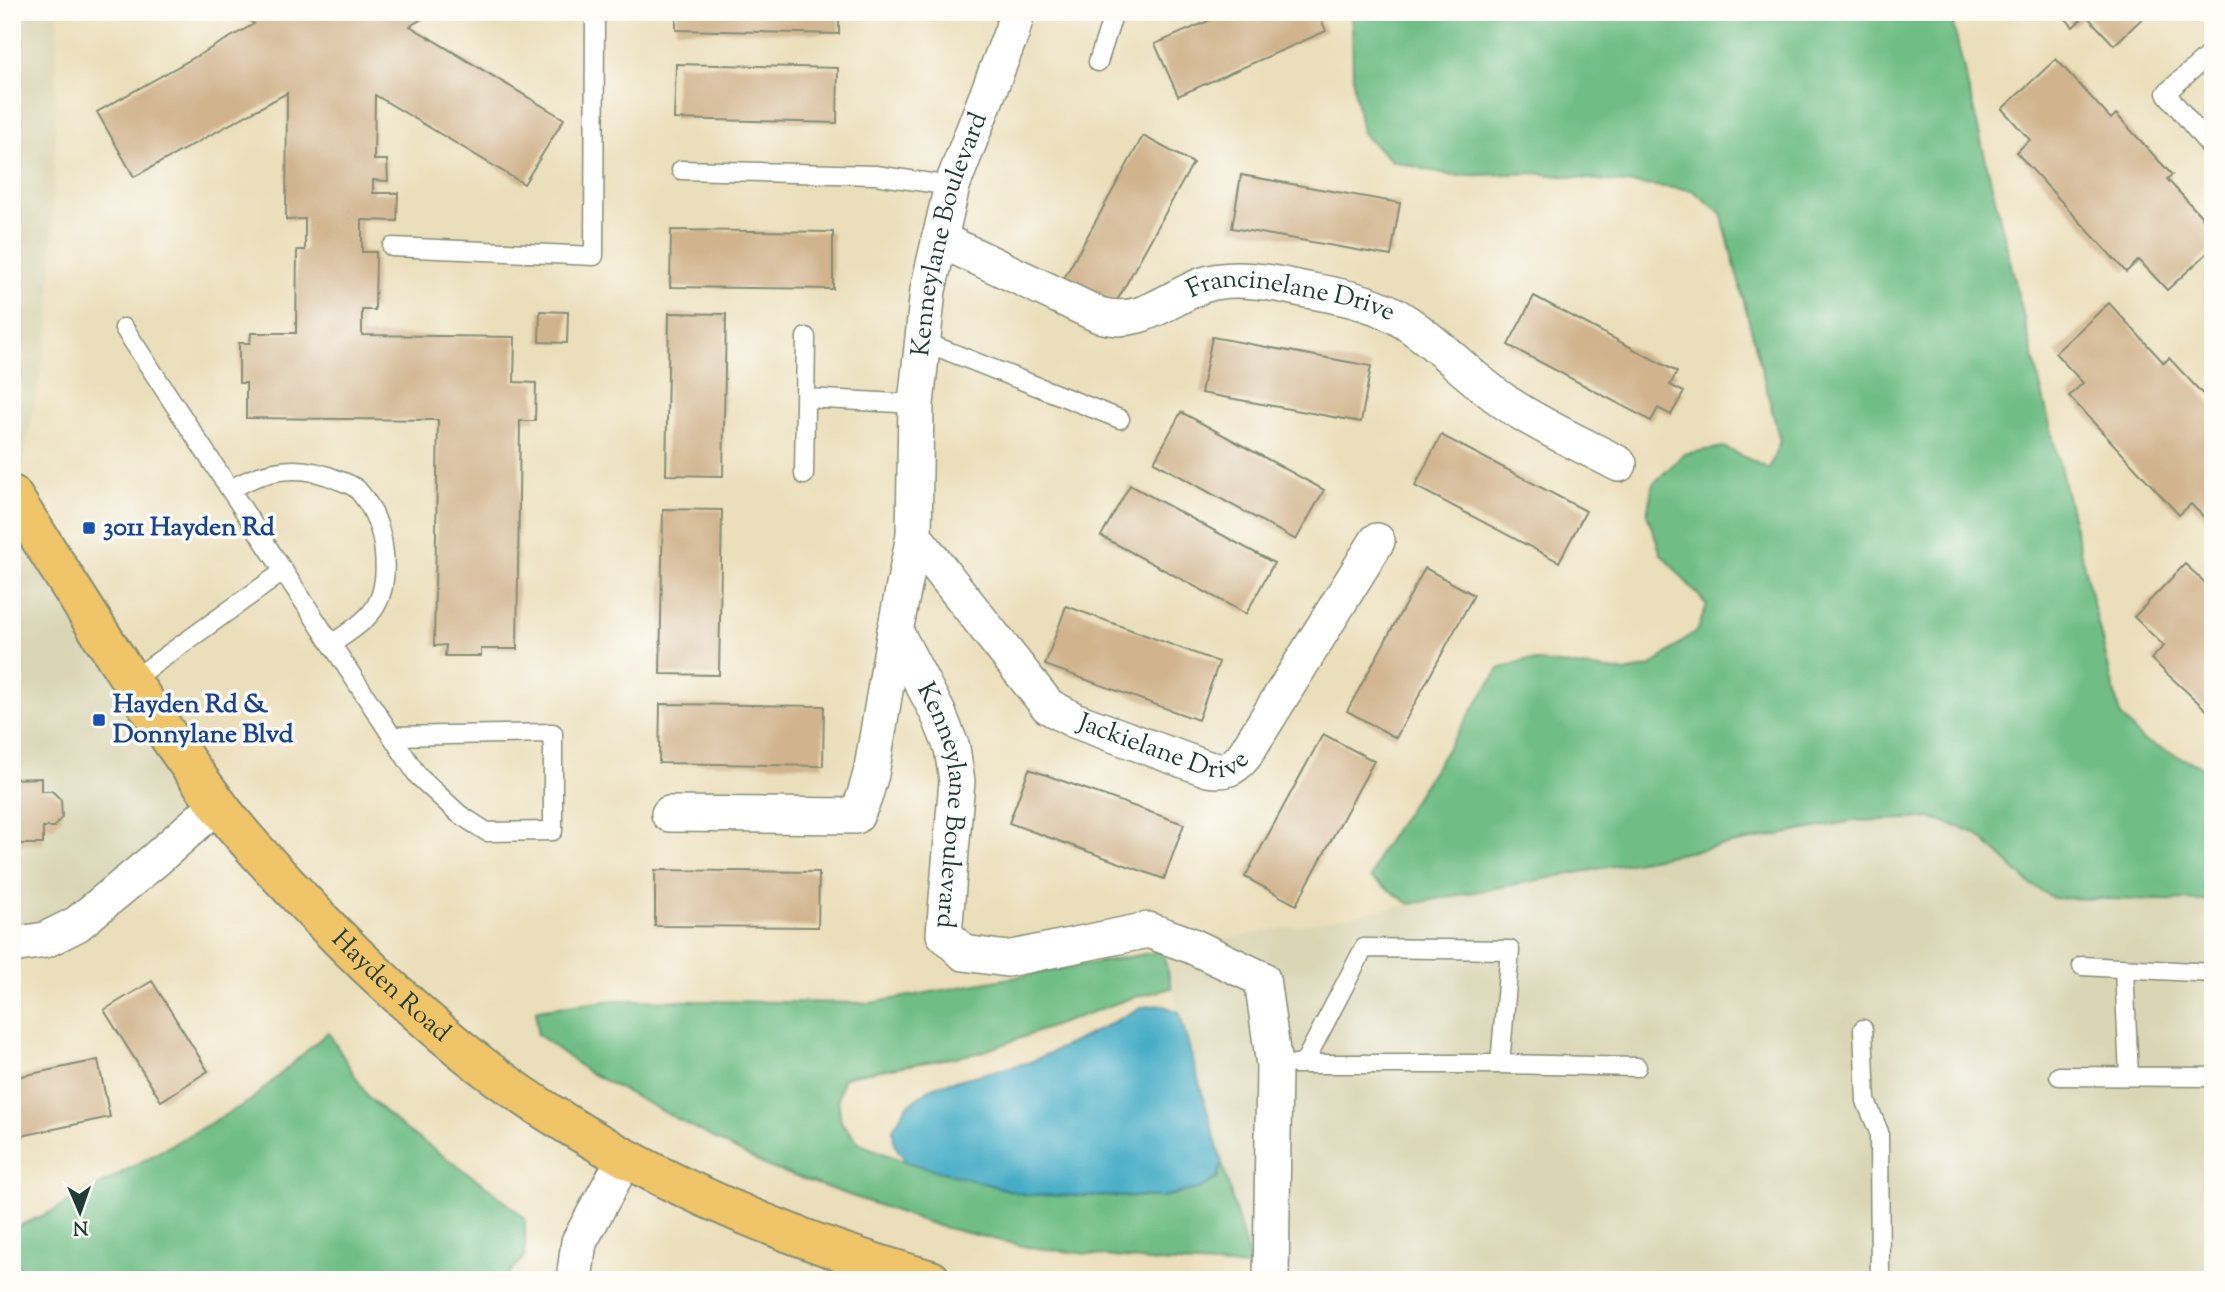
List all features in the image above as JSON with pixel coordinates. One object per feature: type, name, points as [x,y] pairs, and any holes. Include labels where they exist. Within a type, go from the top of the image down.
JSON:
[{"type":"main road","name":"Hayden Road","points":[[12,495],[131,681],[218,804],[287,884],[359,958],[420,1015],[503,1080],[625,1158],[700,1196],[792,1235],[877,1265],[931,1280]]},
{"type":"street","name":"Kenneylane Boulevard","points":[[670,814],[856,816],[864,798],[871,774],[914,536],[916,404],[928,290],[952,187],[1017,12]]},
{"type":"street","name":"Francinelane Drive","points":[[939,239],[1112,319],[1126,319],[1204,284],[1233,279],[1261,281],[1367,302],[1405,321],[1513,408],[1619,464]]},
{"type":"street","name":"Jackielane Drive","points":[[914,536],[1048,706],[1074,720],[1208,769],[1222,771],[1235,766],[1244,756],[1377,541]]},
{"type":"street","name":"Kenneylane Boulevard","points":[[895,631],[938,713],[952,748],[957,780],[944,934],[964,953],[1007,959],[1148,930],[1190,945],[1262,979],[1289,1064],[1271,1280]]},
{"type":"street","points":[[12,945],[45,940],[77,924],[156,860],[218,804]]},
{"type":"street","points":[[574,1280],[579,1241],[625,1158]]},
{"type":"lane","points":[[392,247],[594,256],[595,12]]},
{"type":"lane","points":[[1098,62],[1114,12]]},
{"type":"lane","points":[[2213,51],[2166,93],[2213,150]]},
{"type":"lane","points":[[681,170],[875,175],[952,187]]},
{"type":"lane","points":[[124,328],[418,776],[460,814],[487,832],[553,831],[553,733],[392,736]]},
{"type":"lane","points":[[804,475],[806,337]]},
{"type":"lane","points":[[922,341],[1120,419]]},
{"type":"lane","points":[[806,398],[916,404]]},
{"type":"lane","points":[[230,490],[265,473],[295,469],[324,473],[355,487],[372,510],[382,537],[384,586],[370,614],[332,644]]},
{"type":"lane","points":[[131,681],[284,571]]},
{"type":"lane","points":[[1289,1064],[1364,948],[1510,950],[1500,1063]]},
{"type":"lane","points":[[2082,966],[2213,973]]},
{"type":"lane","points":[[2124,968],[2129,1076]]},
{"type":"lane","points":[[1863,1030],[1866,1101],[1879,1132],[1880,1280]]},
{"type":"lane","points":[[1289,1064],[1500,1063],[1637,1067]]},
{"type":"lane","points":[[2059,1076],[2213,1077]]},
{"type":"shaded area","points":[[12,12],[58,12],[50,324],[15,503],[236,818],[69,937],[12,942]]},
{"type":"shaded area","points":[[1932,818],[1976,833],[2030,884],[2053,898],[2213,901],[2213,1280],[1254,1280],[1162,951],[1853,821]]},
{"type":"green space","points":[[1352,12],[1950,12],[2120,715],[2142,740],[2213,772],[2213,901],[2053,898],[2030,884],[1976,833],[1932,818],[1853,821],[1410,904],[1371,878],[1379,854],[1499,669],[1525,660],[1625,672],[1650,667],[1698,629],[1707,605],[1661,554],[1647,514],[1653,484],[1684,454],[1724,447],[1769,469],[1780,441],[1721,213],[1692,190],[1534,173],[1453,176],[1392,161],[1362,133],[1353,81]]},
{"type":"green space","points":[[1162,951],[1172,988],[1131,998],[979,1053],[852,1075],[843,1079],[838,1098],[841,1122],[860,1144],[906,1162],[1027,1195],[1162,1197],[1202,1188],[1217,1178],[1222,1163],[1251,1267],[1158,1262],[1027,1247],[938,1226],[768,1167],[588,1072],[537,1034],[536,1010],[615,1000],[870,1003]]},
{"type":"green space","points":[[328,1032],[368,1097],[402,1127],[489,1188],[525,1218],[525,1256],[504,1280],[12,1280],[12,1229],[51,1212],[250,1101]]},
{"type":"water","points":[[1161,1005],[1179,1012],[1222,1163],[1217,1178],[1202,1188],[1162,1197],[1027,1195],[906,1162],[894,1144],[893,1129],[907,1106],[934,1086],[1030,1062],[1142,1007]]},
{"type":"building","points":[[236,12],[434,12],[410,26],[564,119],[524,184],[375,95],[374,160],[387,160],[388,181],[373,180],[373,193],[398,193],[397,221],[362,220],[362,252],[376,252],[375,310],[362,310],[362,335],[515,337],[514,382],[536,383],[535,421],[520,421],[517,649],[481,649],[481,656],[445,656],[446,645],[434,646],[438,420],[246,418],[246,383],[239,383],[239,343],[250,343],[251,333],[296,333],[297,250],[305,250],[305,219],[286,220],[287,93],[134,177],[97,112],[254,24]]},
{"type":"building","points":[[676,12],[839,12],[839,34],[676,30]]},
{"type":"building","points":[[1229,12],[1318,12],[1326,31],[1178,96],[1155,44]]},
{"type":"building","points":[[2060,12],[2149,12],[2114,45],[2086,15],[2073,27]]},
{"type":"building","points":[[2056,59],[2111,119],[2116,114],[2172,175],[2167,179],[2213,229],[2213,248],[2167,290],[2139,260],[2126,272],[2016,152],[2030,140],[2002,109]]},
{"type":"building","points":[[676,64],[838,68],[837,123],[674,119]]},
{"type":"building","points":[[1143,136],[1193,163],[1113,308],[1063,280]]},
{"type":"building","points":[[1241,175],[1400,203],[1391,256],[1232,228]]},
{"type":"building","points":[[671,230],[833,232],[833,289],[670,287]]},
{"type":"building","points":[[1534,296],[1677,372],[1670,385],[1684,392],[1671,415],[1658,408],[1651,421],[1508,345]]},
{"type":"building","points":[[2109,303],[2164,363],[2169,358],[2213,405],[2213,527],[2191,504],[2179,515],[2069,396],[2083,383],[2055,353]]},
{"type":"building","points":[[540,311],[568,312],[567,343],[539,342]]},
{"type":"building","points":[[669,313],[726,314],[723,476],[666,475]]},
{"type":"building","points":[[1212,337],[1371,366],[1361,422],[1201,393]]},
{"type":"building","points":[[1181,412],[1324,490],[1296,540],[1154,462]]},
{"type":"building","points":[[1441,435],[1586,511],[1559,562],[1415,486]]},
{"type":"building","points":[[1130,485],[1274,563],[1246,614],[1101,536]]},
{"type":"building","points":[[663,509],[722,510],[719,675],[660,674]]},
{"type":"building","points":[[2185,564],[2213,590],[2213,716],[2151,659],[2164,646],[2134,617]]},
{"type":"building","points":[[1425,568],[1474,595],[1396,738],[1347,711]]},
{"type":"building","points":[[1066,606],[1219,662],[1198,720],[1045,665]]},
{"type":"building","points":[[660,704],[824,706],[823,766],[659,763]]},
{"type":"building","points":[[1323,734],[1374,761],[1296,905],[1245,877]]},
{"type":"building","points":[[1029,769],[1184,824],[1164,879],[1009,823]]},
{"type":"building","points":[[41,778],[41,791],[52,791],[61,800],[62,817],[54,827],[43,827],[43,844],[16,844],[16,863],[12,864],[12,779]]},
{"type":"building","points":[[655,870],[819,872],[818,927],[655,926]]},
{"type":"building","points":[[152,981],[208,1071],[161,1101],[104,1010]]},
{"type":"building","points":[[98,1060],[110,1117],[12,1138],[12,1078]]},
{"type":"place","name":"3011 Hayden Rd","points":[[89,528]]},
{"type":"place","name":"Hayden Rd & Donnylane Blvd","points":[[99,720]]}]
